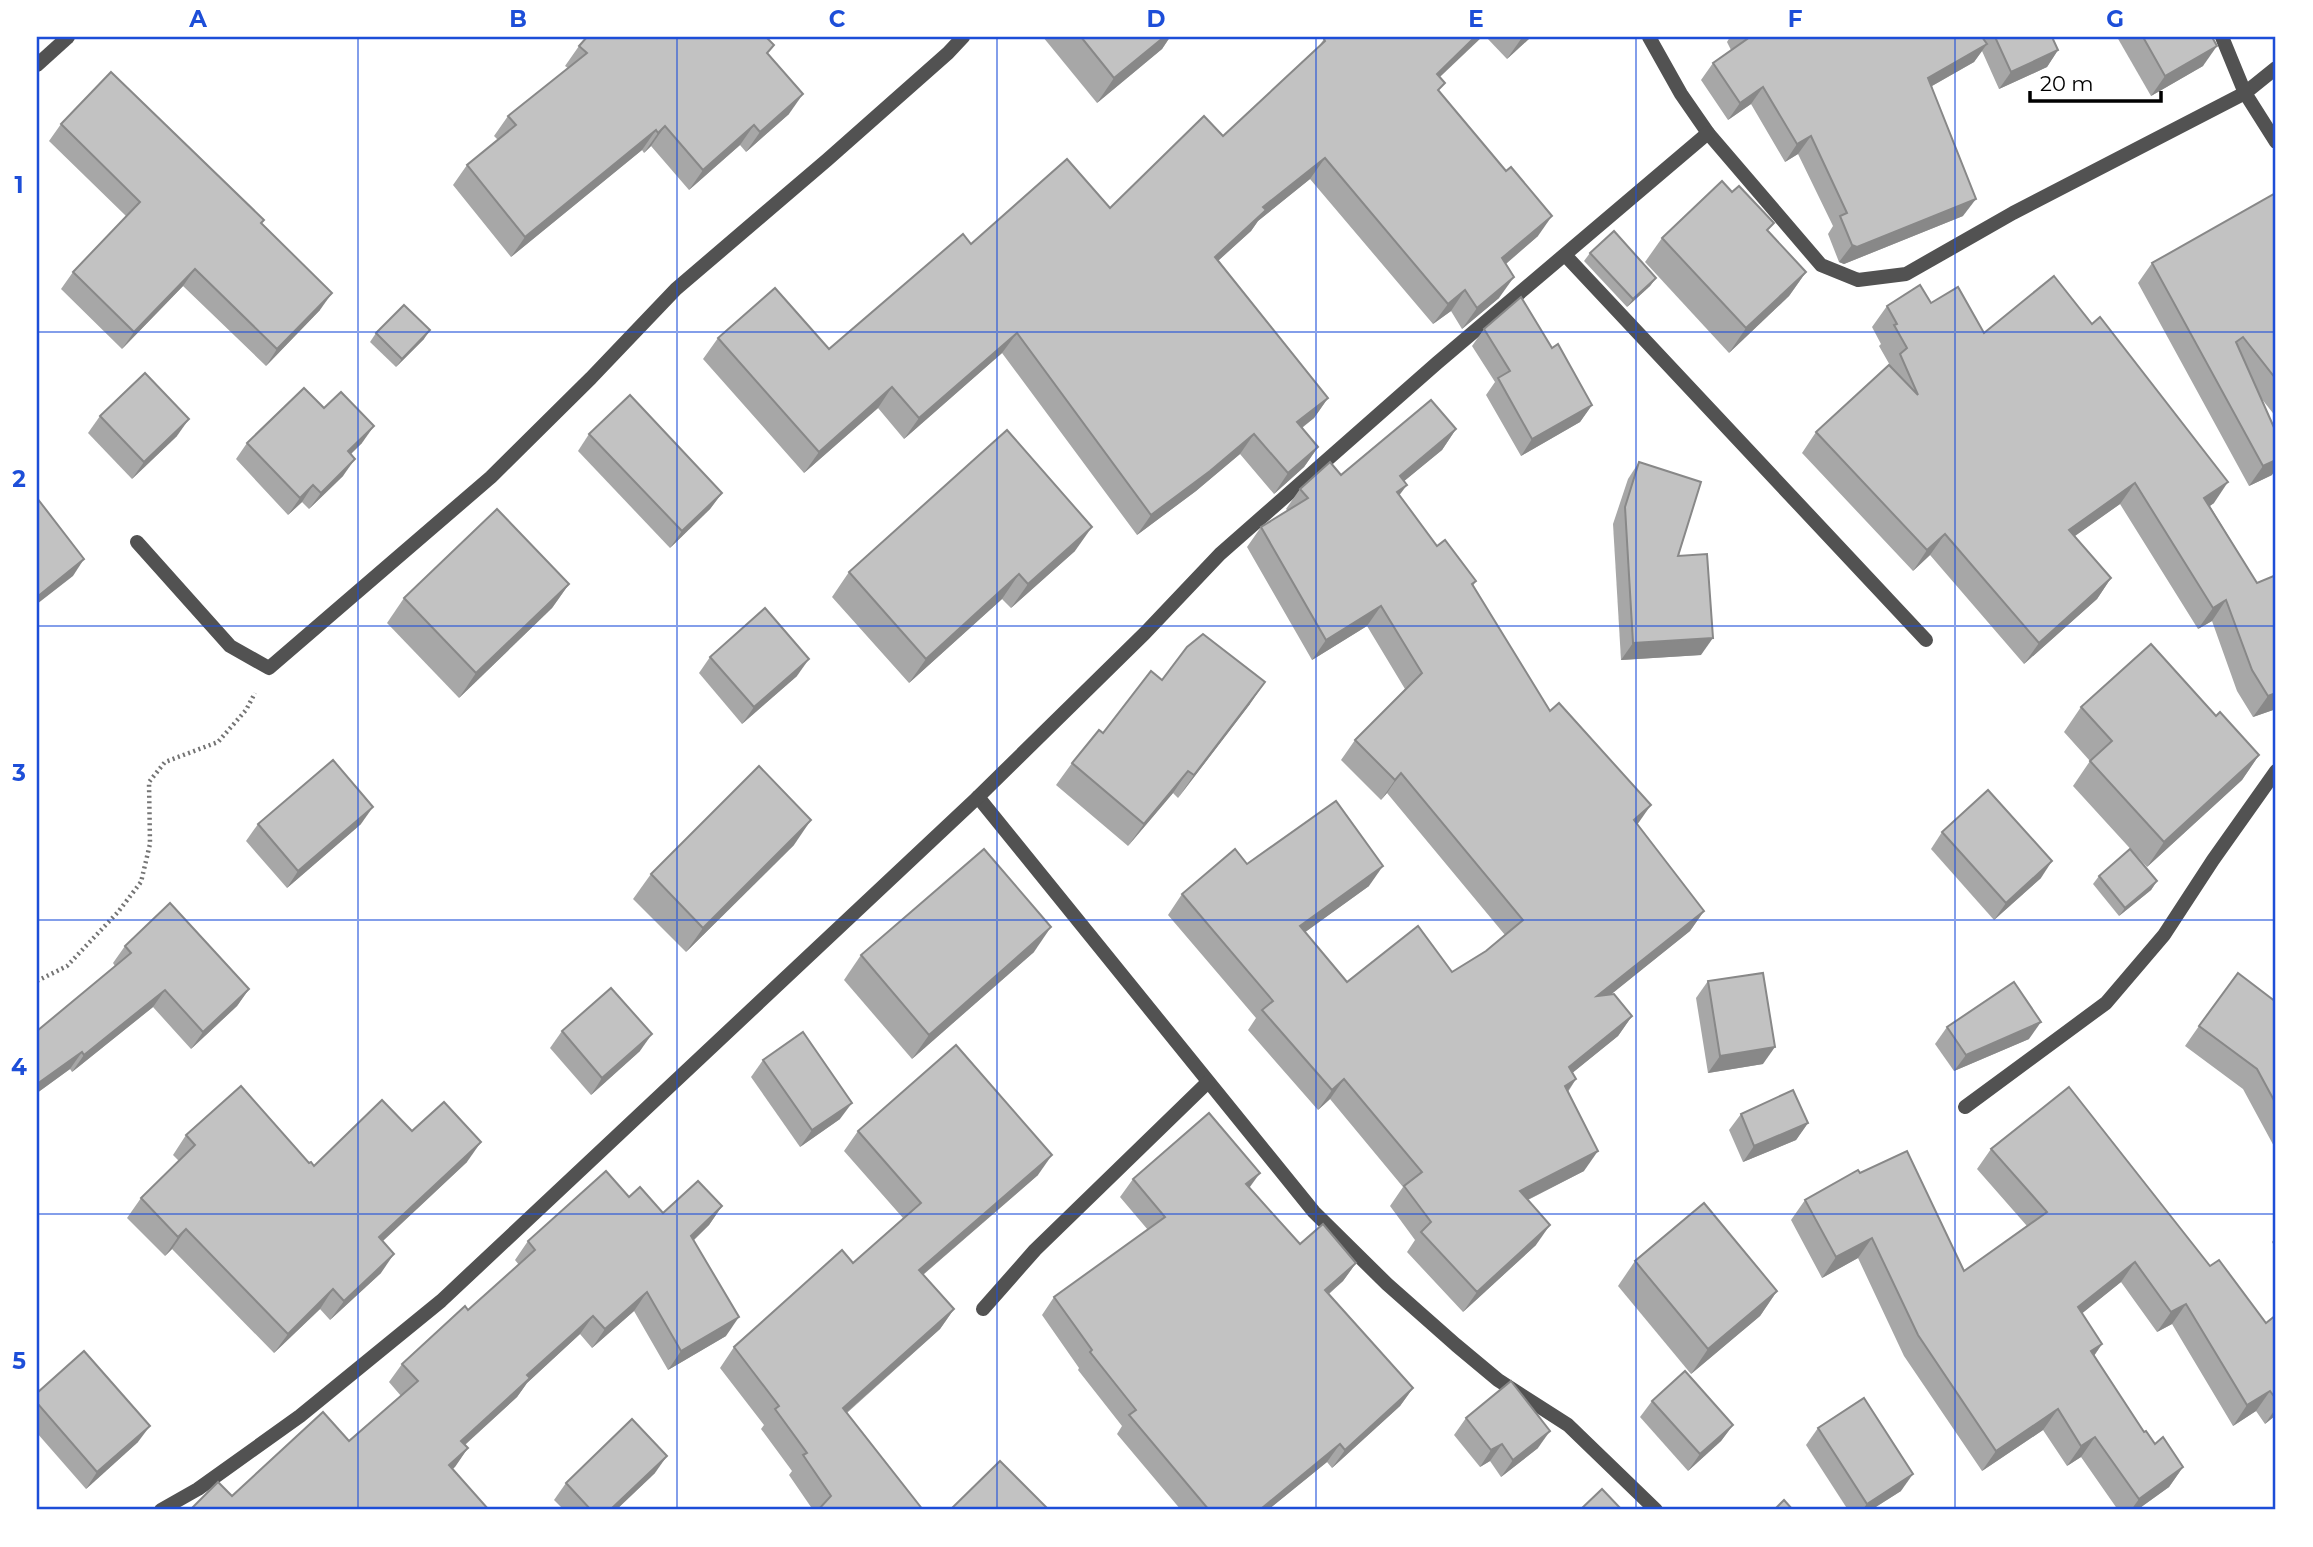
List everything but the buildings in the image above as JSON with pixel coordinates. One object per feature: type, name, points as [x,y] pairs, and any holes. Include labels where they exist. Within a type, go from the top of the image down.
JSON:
[{"type":"street","points":[[37,65],[68,37]]},
{"type":"street","points":[[137,542],[230,646],[269,668],[491,477],[676,289],[827,160],[963,37]]},
{"type":"street","points":[[1649,37],[1681,94],[1708,133],[1821,265],[1858,280],[1906,274],[2013,213],[2245,93],[2276,68]]},
{"type":"street","points":[[2222,37],[2245,93],[2276,142]]},
{"type":"street","points":[[161,1510],[198,1489],[300,1416],[441,1301],[978,797],[1145,634],[1220,554],[1437,363],[1708,133]]},
{"type":"street","points":[[1565,254],[1926,640]]},
{"type":"street","points":[[1965,1107],[2106,1003],[2164,935],[2276,771]]},
{"type":"street","points":[[978,797],[1314,1212],[1387,1284],[1498,1380],[1567,1425],[1656,1510]]},
{"type":"street","points":[[983,1309],[1035,1250],[1208,1082]]},
{"type":"path","points":[[37,981],[66,966],[118,912],[141,882],[150,844],[149,782],[166,762],[218,742],[246,710],[269,668]]}]
